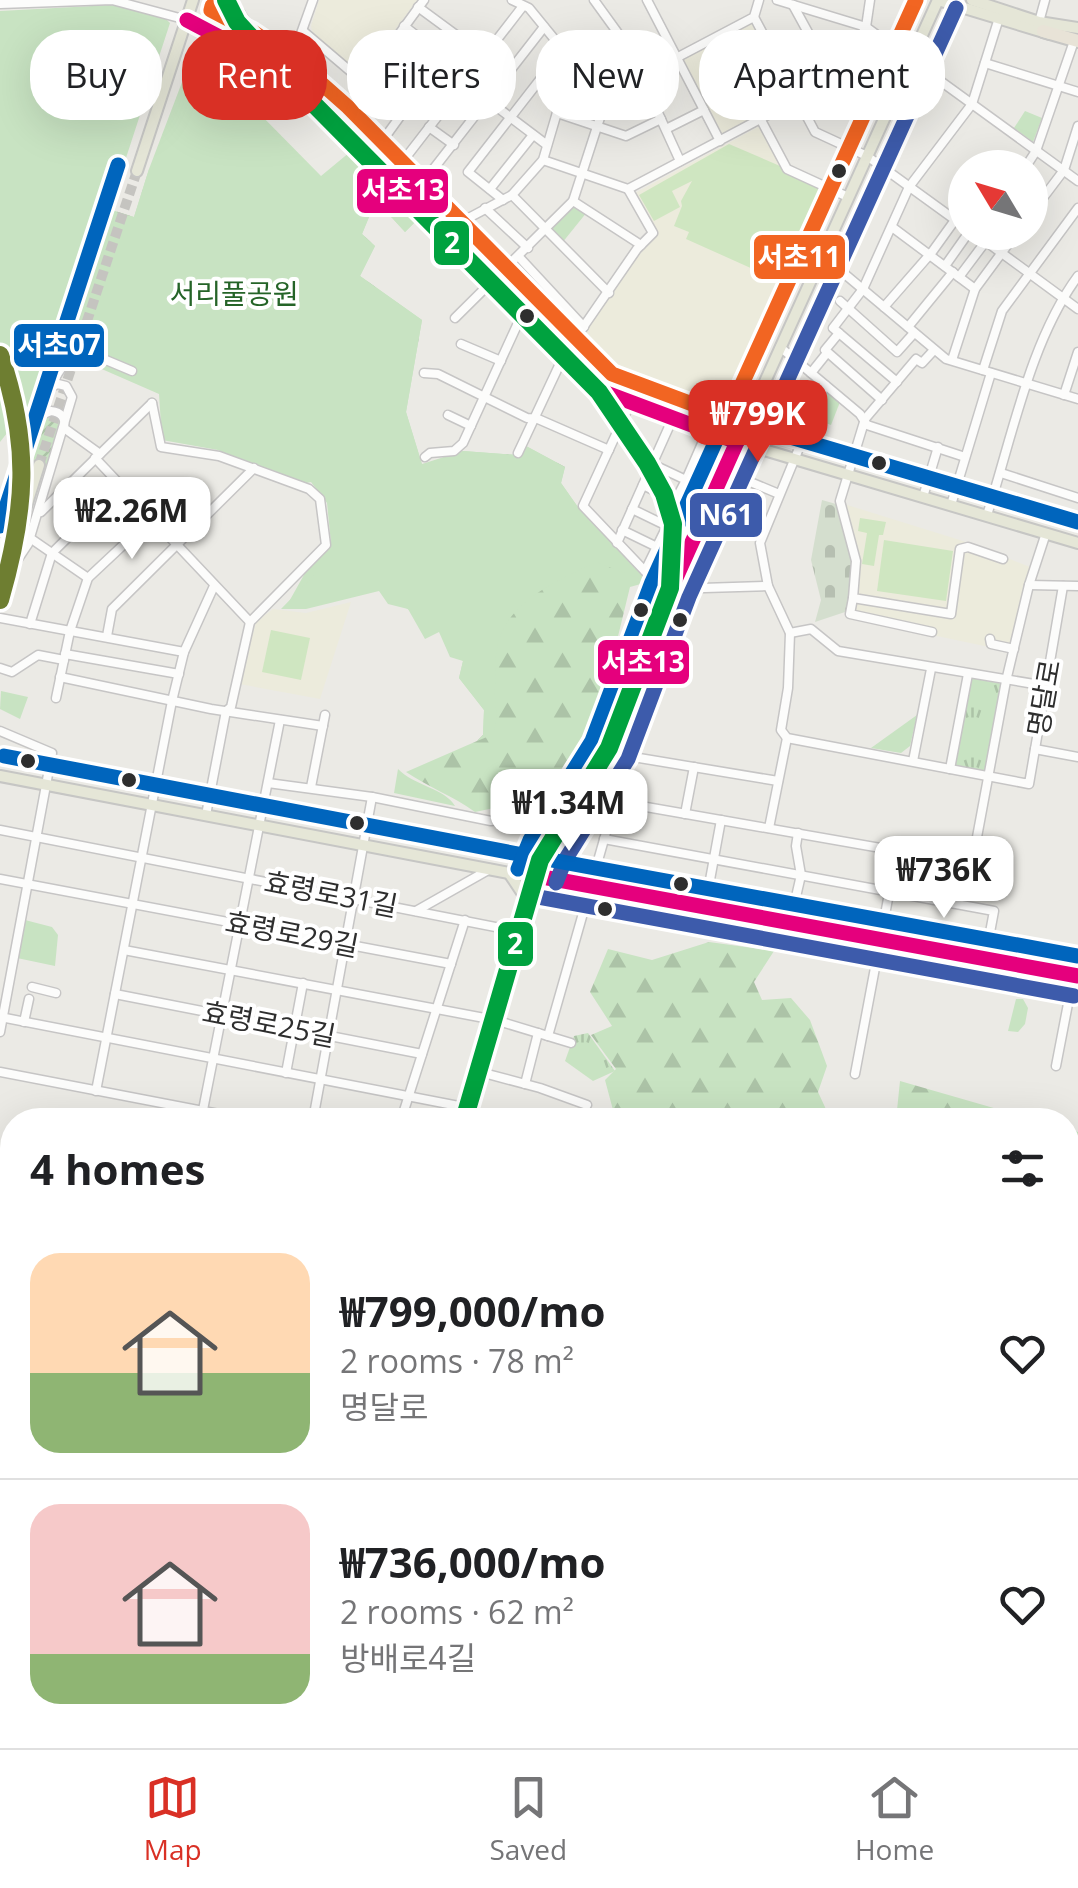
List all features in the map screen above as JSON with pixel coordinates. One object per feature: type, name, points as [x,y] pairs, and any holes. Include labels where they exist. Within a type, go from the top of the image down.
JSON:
[{"type":"highway","points":[[1044,26],[1077,39]]},
{"type":"main road","points":[[137,170],[194,0]]},
{"type":"main road","points":[[924,30],[938,0],[999,8]]},
{"type":"main road","points":[[972,0],[1044,26]]},
{"type":"main road","points":[[188,20],[206,30]]},
{"type":"main road","points":[[327,115],[601,391],[737,442],[1078,543]]},
{"type":"main road","points":[[469,1108],[537,876],[548,851],[610,750],[671,589],[884,120]]},
{"type":"main road","points":[[1,587],[39,465]]},
{"type":"main road","points":[[0,776],[1076,975]]},
{"type":"main road","points":[[510,873],[548,851]]},
{"type":"main road","points":[[548,851],[564,882]]},
{"type":"main road","points":[[510,873],[529,904]]},
{"type":"main road","points":[[529,904],[564,882]]},
{"type":"street","points":[[0,4],[112,0],[188,20]]},
{"type":"street","points":[[303,30],[313,0]]},
{"type":"street","points":[[512,0],[526,7],[546,30]]},
{"type":"street","points":[[507,30],[526,7],[538,0]]},
{"type":"street","points":[[594,0],[616,30]]},
{"type":"street","points":[[605,14],[609,0]]},
{"type":"street","points":[[647,0],[663,30]]},
{"type":"street","points":[[759,0],[754,17],[761,30]]},
{"type":"street","points":[[777,0],[870,30]]},
{"type":"street","points":[[864,30],[870,0]]},
{"type":"street","points":[[1044,26],[1045,0]]},
{"type":"street","points":[[401,30],[421,3],[452,30]]},
{"type":"street","points":[[793,5],[807,30]]},
{"type":"street","points":[[882,400],[825,350],[843,304],[863,289],[909,187],[972,104],[999,8]]},
{"type":"street","points":[[679,57],[754,17]]},
{"type":"street","points":[[404,26],[409,30]]},
{"type":"street","points":[[516,64],[544,27]]},
{"type":"street","points":[[1036,150],[1077,39]]},
{"type":"street","points":[[327,51],[347,68]]},
{"type":"street","points":[[679,60],[699,100]]},
{"type":"street","points":[[985,62],[1078,92]]},
{"type":"street","points":[[516,110],[536,85]]},
{"type":"street","points":[[945,85],[1035,150]]},
{"type":"street","points":[[335,122],[347,105]]},
{"type":"street","points":[[666,130],[699,113]]},
{"type":"street","points":[[370,158],[397,120]]},
{"type":"street","points":[[390,178],[434,120]]},
{"type":"street","points":[[410,199],[473,120]]},
{"type":"street","points":[[508,120],[468,172],[508,197],[546,229],[609,293]]},
{"type":"street","points":[[513,120],[547,145]]},
{"type":"street","points":[[442,232],[508,197],[543,160],[554,120]]},
{"type":"street","points":[[579,120],[626,136],[657,120]]},
{"type":"street","points":[[455,318],[573,202],[600,120]]},
{"type":"street","points":[[662,120],[680,161]]},
{"type":"street","points":[[709,120],[720,142]]},
{"type":"street","points":[[628,189],[761,120],[787,170],[848,197]]},
{"type":"street","points":[[809,120],[815,132],[867,156],[948,215]]},
{"type":"street","points":[[1048,191],[1064,170],[1078,126]]},
{"type":"street","points":[[429,127],[454,145]]},
{"type":"street","points":[[490,189],[533,135]]},
{"type":"street","points":[[1048,159],[1078,181]]},
{"type":"street","points":[[518,453],[530,419],[564,355],[653,233],[628,189],[543,160]]},
{"type":"street","points":[[573,202],[641,245]]},
{"type":"street","points":[[486,208],[528,248]]},
{"type":"street","points":[[951,505],[1002,311],[1078,208]]},
{"type":"street","points":[[892,227],[976,288]]},
{"type":"street","points":[[884,307],[948,229]]},
{"type":"street","points":[[953,272],[966,250]]},
{"type":"street","points":[[843,304],[897,352],[966,250]]},
{"type":"street","points":[[996,250],[1078,309]]},
{"type":"street","points":[[952,360],[976,288],[1004,250]]},
{"type":"street","points":[[822,255],[934,350],[952,360],[1078,399]]},
{"type":"street","points":[[519,257],[584,327]]},
{"type":"street","points":[[988,515],[1027,383],[1062,298],[1078,276]]},
{"type":"street","points":[[424,457],[454,451],[463,442],[525,315]]},
{"type":"street","points":[[836,330],[897,382]]},
{"type":"street","points":[[461,344],[501,361]]},
{"type":"street","points":[[780,346],[865,418],[867,425],[966,456]]},
{"type":"street","points":[[1,587],[4,526],[47,390],[76,347],[132,371]]},
{"type":"street","points":[[932,632],[850,614],[856,561],[840,500],[865,418],[916,359],[922,364],[934,350]]},
{"type":"street","points":[[1064,394],[1078,352]]},
{"type":"street","points":[[811,372],[827,353]]},
{"type":"street","points":[[424,373],[438,374],[530,419],[609,450]]},
{"type":"street","points":[[1,587],[30,538],[64,428],[72,393],[62,384],[47,390]]},
{"type":"street","points":[[825,384],[760,544],[768,586],[790,633],[788,688],[780,730],[787,738],[1029,784],[1035,750],[1078,757]]},
{"type":"street","points":[[38,515],[152,403],[161,447],[219,456],[309,488],[320,499],[326,545],[250,622],[231,707],[226,711],[206,814]]},
{"type":"street","points":[[630,404],[583,506],[660,587],[768,586]]},
{"type":"street","points":[[38,421],[46,412],[55,411],[62,416],[64,428],[98,456],[150,519],[250,622]]},
{"type":"street","points":[[448,415],[471,426]]},
{"type":"street","points":[[616,543],[672,420]]},
{"type":"street","points":[[642,485],[675,501],[708,432]]},
{"type":"street","points":[[923,496],[938,447]]},
{"type":"street","points":[[652,464],[686,480]]},
{"type":"street","points":[[107,636],[112,609],[254,468]]},
{"type":"street","points":[[724,471],[778,494]]},
{"type":"street","points":[[1001,473],[1078,498]]},
{"type":"street","points":[[30,624],[52,552],[120,486]]},
{"type":"street","points":[[632,509],[667,526],[645,572]]},
{"type":"street","points":[[56,698],[70,631],[88,578],[150,519]]},
{"type":"street","points":[[622,530],[658,547]]},
{"type":"street","points":[[583,792],[685,814],[972,864],[1006,681],[1046,533]]},
{"type":"street","points":[[30,538],[88,578]]},
{"type":"street","points":[[853,598],[951,614],[960,549],[968,547],[1004,559]]},
{"type":"street","points":[[96,1091],[172,701],[184,652],[214,586]]},
{"type":"street","points":[[1029,586],[1078,586]]},
{"type":"street","name":"명달로","points":[[1035,750],[1063,586]]},
{"type":"street","points":[[0,618],[184,652]]},
{"type":"street","points":[[790,633],[812,629],[838,651],[1046,686]]},
{"type":"street","points":[[990,639],[990,644],[1014,649]]},
{"type":"street","points":[[0,668],[12,672],[38,655],[179,674]]},
{"type":"street","points":[[913,761],[931,669]]},
{"type":"street","points":[[950,769],[968,674]]},
{"type":"street","points":[[60,677],[172,701],[323,726]]},
{"type":"street","points":[[311,787],[325,715]]},
{"type":"street","points":[[204,1108],[280,720]]},
{"type":"street","points":[[0,731],[52,754],[0,1032]]},
{"type":"street","points":[[769,828],[787,738]]},
{"type":"street","points":[[610,750],[778,781]]},
{"type":"street","points":[[685,814],[694,767]]},
{"type":"street","points":[[268,783],[311,787],[491,821],[562,812],[569,816]]},
{"type":"street","points":[[315,1108],[372,798]]},
{"type":"street","points":[[524,1084],[615,801]]},
{"type":"street","points":[[705,907],[721,820]]},
{"type":"street","name":"효령로31길","points":[[0,830],[521,932]]},
{"type":"street","points":[[790,923],[801,875],[798,833]]},
{"type":"street","points":[[604,839],[994,910],[985,960]]},
{"type":"street","points":[[855,1074],[897,851]]},
{"type":"street","points":[[416,911],[492,869]]},
{"type":"street","name":"효령로29길","points":[[0,878],[451,964]]},
{"type":"street","points":[[405,1108],[465,920]]},
{"type":"street","points":[[124,950],[496,1020],[572,1043]]},
{"type":"street","points":[[1056,1066],[1078,952]]},
{"type":"street","points":[[0,971],[11,973]]},
{"type":"street","points":[[286,1073],[303,984]]},
{"type":"street","points":[[32,987],[56,993]]},
{"type":"street","name":"효령로25길","points":[[115,994],[422,1054]]},
{"type":"street","points":[[24,1022],[30,999]]},
{"type":"street","points":[[1,1018],[409,1096],[448,1108]]},
{"type":"street","points":[[0,1072],[168,1108]]},
{"type":"street","points":[[480,1072],[587,1105]]},
{"type":"shaded area","points":[[205,0],[239,0],[259,30],[222,30],[201,13]]},
{"type":"shaded area","points":[[319,0],[417,0],[395,30],[347,30],[347,63],[327,46],[327,30],[312,30]]},
{"type":"shaded area","points":[[754,22],[758,30],[739,30]]},
{"type":"shaded area","points":[[699,51],[699,92],[682,60]]},
{"type":"shaded area","points":[[714,120],[753,120],[722,136]]},
{"type":"shaded area","points":[[762,125],[786,172],[837,196],[728,432],[606,385],[571,350],[656,232],[635,193]]},
{"type":"shaded area","points":[[843,475],[851,478],[844,504],[963,541],[1030,567],[1008,651],[847,617],[852,562],[836,501]]},
{"type":"shaded area","points":[[351,602],[320,699],[240,684],[256,622],[273,609],[306,613]]},
{"type":"green space","name":"서리풀공원","points":[[111,5],[164,17],[170,23],[162,48],[162,30],[30,30],[30,120],[138,120],[109,210],[134,217],[182,82],[182,120],[266,120],[321,176],[350,152],[366,162],[420,217],[405,232],[383,208],[370,215],[362,234],[375,246],[360,276],[422,320],[406,412],[422,465],[463,451],[518,455],[526,446],[565,467],[561,483],[580,510],[648,582],[596,562],[526,602],[505,625],[497,646],[496,718],[492,735],[477,741],[483,735],[484,710],[459,678],[463,661],[450,657],[439,632],[425,639],[408,609],[388,604],[379,591],[306,609],[281,609],[316,573],[315,563],[331,543],[327,503],[311,482],[293,486],[218,450],[162,440],[159,394],[88,363],[54,355],[44,386],[0,442],[0,11]]},
{"type":"green space","name":"서리풀공원","points":[[0,14],[30,68],[30,120],[59,120],[109,209],[134,217],[149,169],[323,178],[350,152],[366,161],[420,217],[405,232],[383,208],[370,214],[362,234],[375,246],[360,276],[422,320],[406,412],[422,464],[463,451],[518,455],[526,446],[565,467],[561,483],[580,510],[648,582],[630,587],[612,661],[627,674],[602,739],[561,803],[520,810],[518,803],[475,812],[406,772],[477,741],[483,735],[484,710],[459,678],[463,661],[439,631],[379,589],[286,607],[305,573],[333,544],[329,501],[310,480],[160,394],[69,348],[57,358],[42,385]]},
{"type":"green space","points":[[1025,111],[1042,118],[1033,142],[1014,128]]},
{"type":"green space","points":[[729,144],[780,166],[784,172],[825,192],[782,282],[686,239],[689,232],[674,226],[692,181],[672,191],[680,207],[654,221],[639,195]]},
{"type":"green space","points":[[573,203],[587,212],[562,243],[547,229]]},
{"type":"green space","points":[[826,389],[840,402],[831,425],[814,419]]},
{"type":"green space","points":[[50,414],[60,424],[48,467],[29,462],[42,419]]},
{"type":"green space","points":[[822,500],[836,504],[852,562],[848,611],[815,622],[821,600],[811,560]]},
{"type":"green space","points":[[860,518],[886,522],[883,535],[879,535],[874,566],[862,564],[867,533],[858,531]]},
{"type":"green space","points":[[884,540],[953,551],[946,601],[877,591]]},
{"type":"green space","points":[[271,630],[310,638],[301,680],[262,672]]},
{"type":"green space","points":[[970,678],[1003,684],[987,771],[955,765]]},
{"type":"green space","points":[[1,691],[28,697],[20,719],[0,709]]},
{"type":"green space","points":[[917,715],[910,746],[901,753],[871,748]]},
{"type":"green space","points":[[398,769],[444,795],[455,806],[394,793]]},
{"type":"green space","points":[[25,920],[52,927],[58,935],[55,966],[17,958]]},
{"type":"green space","points":[[709,942],[774,951],[754,982],[762,1000],[791,998],[810,1020],[827,1066],[818,1092],[825,1108],[612,1108],[605,1080],[616,1069],[591,1035],[612,1026],[590,992],[608,949],[652,960]]},
{"type":"green space","points":[[1016,999],[1023,999],[1028,1008],[1025,1024],[1018,1032],[1008,1031]]},
{"type":"green space","points":[[588,1033],[615,1071],[593,1081],[565,1061],[574,1036]]},
{"type":"green space","points":[[900,1081],[993,1108],[897,1108]]},
{"type":"tunnel","points":[[39,465],[137,171]]},
{"type":"metro line","name":"2","points":[[226,0],[237,22],[289,79],[599,392],[647,463],[664,494],[673,524],[670,588],[609,748],[540,860],[468,1108]]},
{"type":"transit line","name":"서초11","points":[[212,6],[211,10],[296,61],[348,107],[612,374],[727,417],[916,0]]},
{"type":"transit line","name":"N61","points":[[556,883],[565,860],[628,759],[689,597],[956,8]]},
{"type":"transit line","name":"서초13","points":[[187,20],[242,49],[285,78],[335,122],[601,391],[737,442]]},
{"type":"transit line","name":"서초07","points":[[0,526],[118,165]]},
{"type":"transit line","points":[[0,355],[17,419],[21,478],[20,507],[0,600]]},
{"type":"transit line","name":"서초07","points":[[518,869],[530,840],[592,741],[652,582],[726,425],[743,423],[1078,522]]},
{"type":"transit line","name":"서초13","points":[[537,876],[547,851],[610,750],[671,589],[737,442]]},
{"type":"transit line","name":"서초07","points":[[4,756],[1078,956]]},
{"type":"transit line","name":"서초13","points":[[537,876],[1078,976]]},
{"type":"transit line","name":"N61","points":[[533,896],[1074,996]]}]
